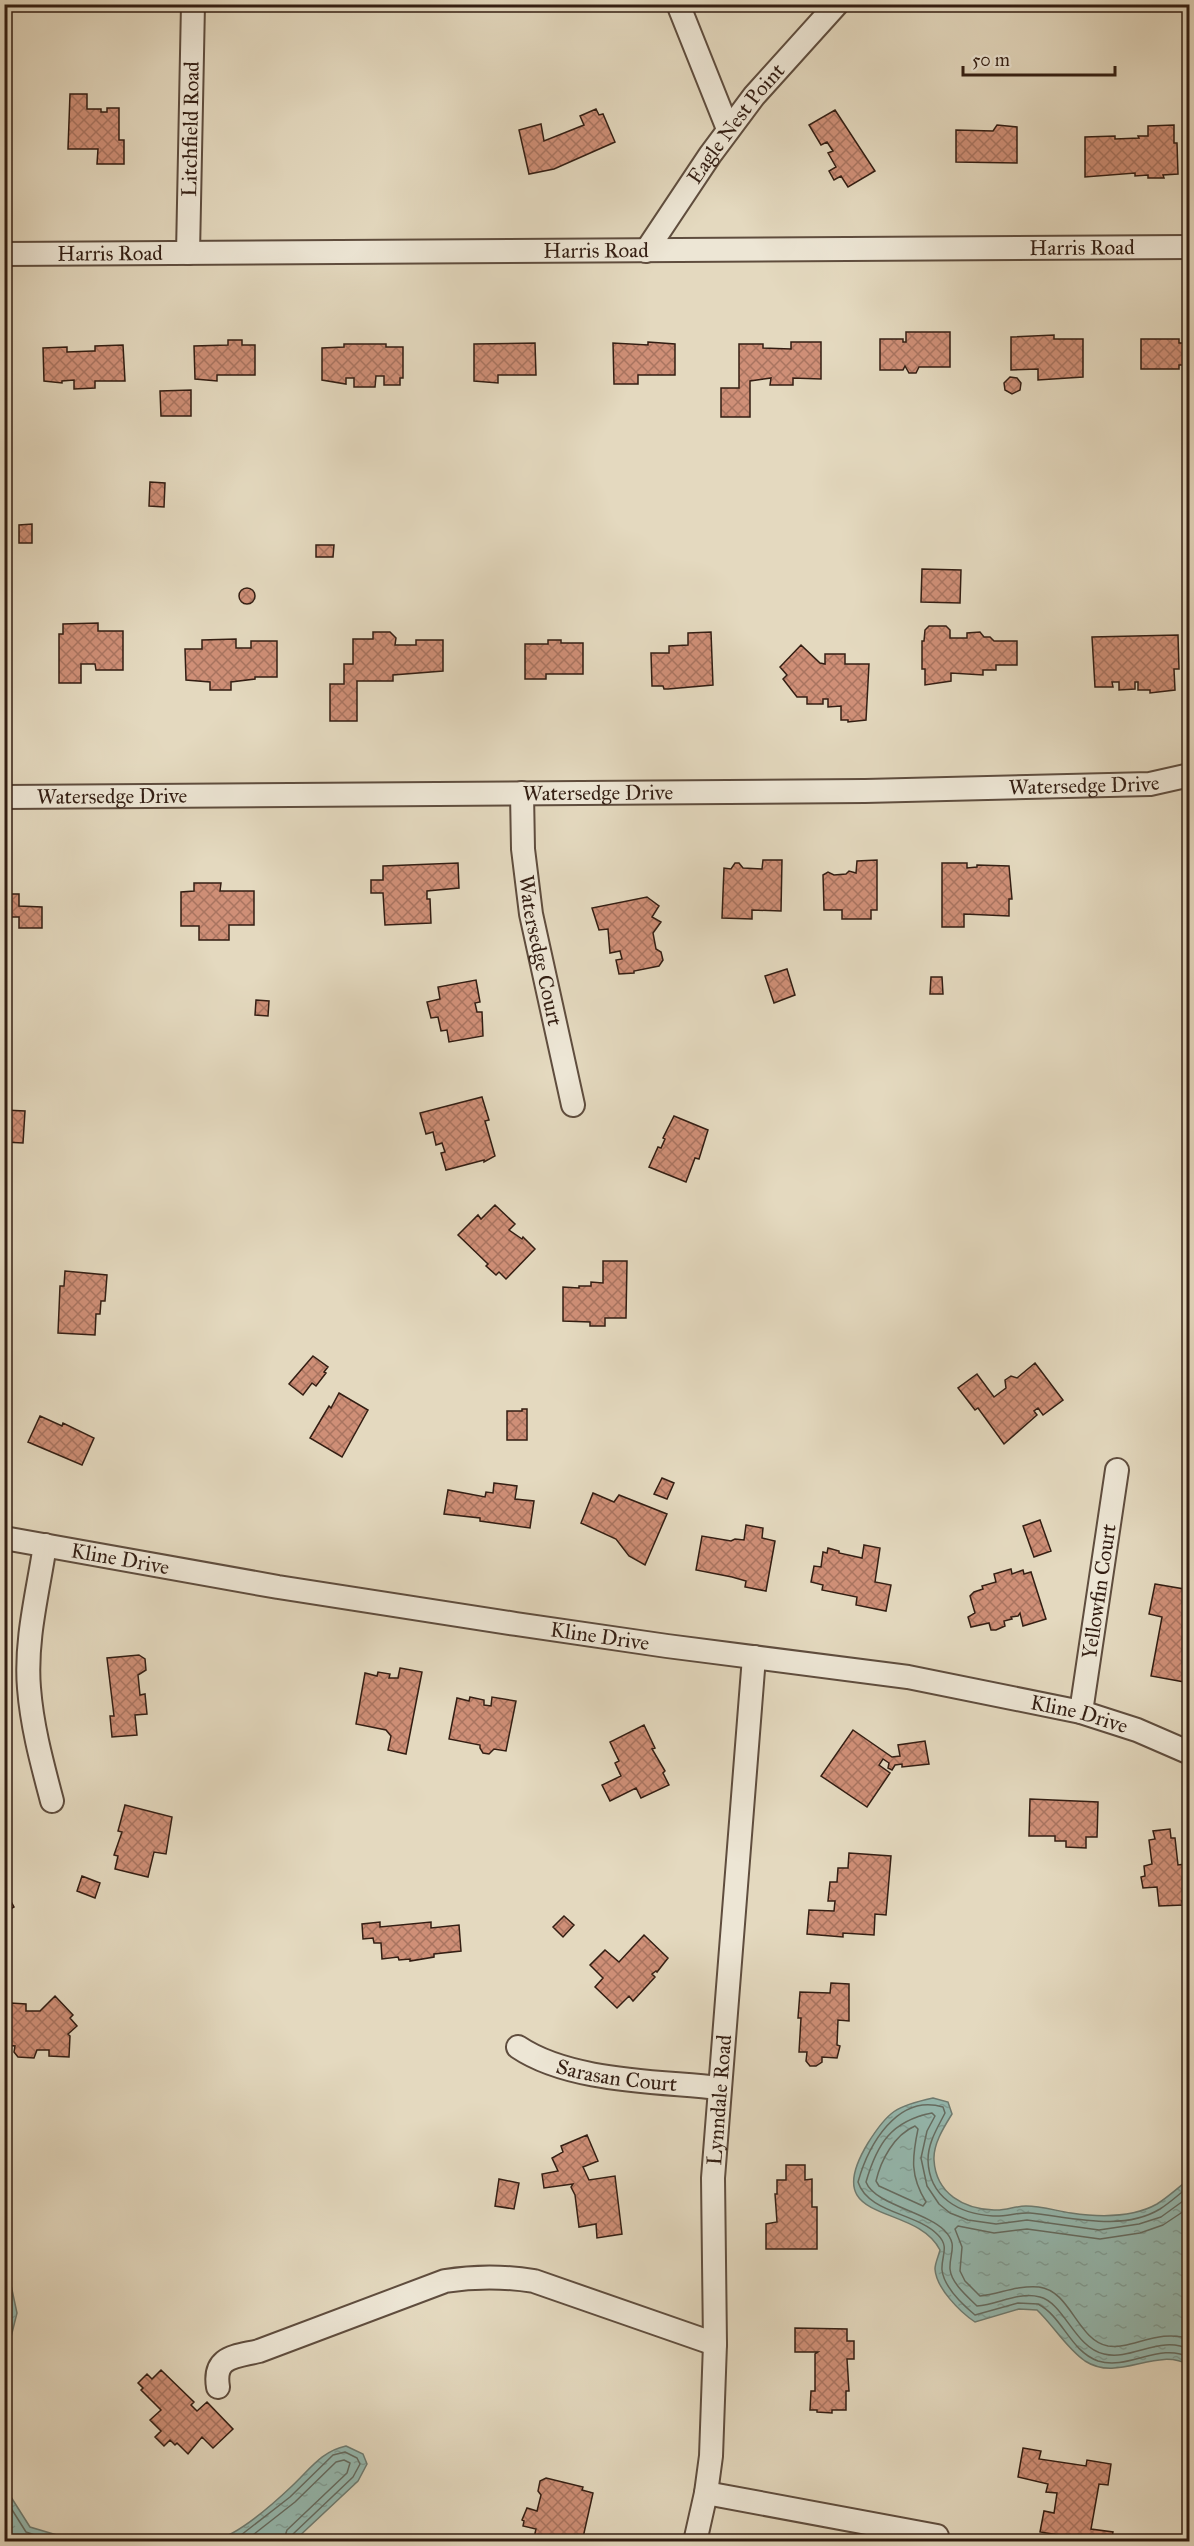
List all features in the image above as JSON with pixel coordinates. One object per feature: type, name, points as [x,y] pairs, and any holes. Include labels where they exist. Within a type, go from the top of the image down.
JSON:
[{"type":"street","name":"Litchfield Road","points":[[188,254],[193,4]]},
{"type":"street","points":[[678,4],[728,129]]},
{"type":"street","name":"Eagle Nest Point","points":[[646,251],[728,129],[793,50],[837,4]]},
{"type":"street","name":"Harris Road","points":[[4,254],[1190,247]]},
{"type":"street","name":"Watersedge Drive","points":[[4,797],[865,791],[1150,784],[1190,775]]},
{"type":"street","name":"Watersedge Court","points":[[522,794],[523,849],[531,914],[573,1105]]},
{"type":"street","name":"Yellowfin Court","points":[[1081,1713],[1118,1470]]},
{"type":"street","name":"Kline Drive","points":[[4,1538],[287,1588],[516,1624],[908,1677],[1081,1713],[1137,1730],[1190,1753]]},
{"type":"street","points":[[45,1545],[29,1645],[28,1686],[33,1727],[52,1801]]},
{"type":"street","name":"Lynndale Road","points":[[695,2541],[706,2493],[711,2456],[715,2344],[713,2178],[754,1657]]},
{"type":"street","name":"Sarasan Court","points":[[518,2047],[548,2063],[574,2072],[719,2088]]},
{"type":"street","points":[[218,2387],[216,2375],[220,2365],[227,2358],[259,2351],[445,2281],[474,2276],[504,2276],[534,2281],[715,2344]]},
{"type":"street","points":[[706,2493],[937,2536]]},
{"type":"water","points":[[933,2098],[948,2102],[952,2114],[935,2148],[936,2172],[946,2190],[962,2203],[972,2207],[998,2210],[1032,2206],[1092,2215],[1126,2214],[1157,2204],[1189,2179],[1189,2365],[1176,2360],[1164,2359],[1124,2367],[1098,2367],[1078,2356],[1037,2310],[1019,2309],[975,2322],[956,2306],[936,2276],[935,2267],[940,2250],[928,2235],[911,2224],[876,2210],[862,2201],[854,2188],[855,2170],[868,2143],[881,2124],[901,2107]]},
{"type":"water","points":[[5,2257],[17,2313],[4,2361]]},
{"type":"water","points":[[346,2446],[363,2454],[367,2464],[358,2481],[294,2541],[213,2541],[234,2533],[244,2526],[275,2502],[323,2456]]},
{"type":"water","points":[[4,2486],[30,2527],[77,2541],[5,2541]]},
{"type":"building","points":[[70,94],[87,94],[87,109],[101,109],[101,112],[107,112],[107,108],[119,108],[119,140],[124,140],[124,164],[97,164],[98,149],[68,149]]},
{"type":"building","points":[[596,109],[599,115],[603,114],[615,142],[554,169],[529,174],[519,130],[541,124],[544,141],[584,125],[580,116]]},
{"type":"building","points":[[835,110],[875,171],[848,187],[841,176],[834,180],[829,171],[836,167],[828,153],[833,151],[827,142],[821,145],[809,125]]},
{"type":"building","points":[[997,125],[1017,127],[1017,163],[956,162],[956,130],[993,131]]},
{"type":"building","points":[[1174,125],[1178,174],[1163,175],[1164,178],[1148,178],[1148,175],[1135,176],[1135,173],[1085,177],[1085,137],[1139,138],[1138,136],[1148,136],[1148,126]]},
{"type":"building","points":[[906,332],[950,332],[950,367],[919,367],[916,373],[909,373],[905,366],[903,370],[880,370],[880,339],[903,339],[903,342],[906,342]]},
{"type":"building","points":[[1054,335],[1054,339],[1083,339],[1083,377],[1038,380],[1038,369],[1011,370],[1011,337]]},
{"type":"building","points":[[1141,339],[1179,339],[1179,343],[1190,343],[1190,365],[1179,365],[1179,369],[1141,369]]},
{"type":"building","points":[[228,340],[242,340],[242,345],[255,345],[255,375],[217,375],[217,381],[195,379],[194,346],[228,345]]},
{"type":"building","points":[[648,342],[675,344],[675,375],[638,375],[638,384],[614,384],[613,343],[648,345]]},
{"type":"building","points":[[791,342],[821,342],[821,379],[793,378],[793,385],[770,385],[771,378],[750,381],[750,417],[721,417],[721,388],[739,388],[739,344],[763,344],[763,348],[791,349]]},
{"type":"building","points":[[535,343],[536,375],[498,375],[498,383],[474,381],[474,344]]},
{"type":"building","points":[[344,344],[386,344],[386,347],[403,347],[403,378],[400,378],[400,385],[384,385],[384,376],[376,376],[375,387],[354,387],[354,378],[346,378],[346,384],[322,380],[322,348],[344,347]]},
{"type":"building","points":[[123,345],[125,381],[95,381],[95,388],[74,389],[74,380],[62,381],[62,383],[44,381],[43,348],[67,347],[67,352],[95,351],[95,346]]},
{"type":"building","points":[[1010,377],[1017,378],[1021,383],[1020,390],[1012,394],[1005,390],[1004,383]]},
{"type":"building","points":[[191,390],[191,416],[161,416],[160,391]]},
{"type":"building","points":[[150,482],[165,483],[164,507],[149,506]]},
{"type":"building","points":[[32,524],[32,543],[19,543],[19,525]]},
{"type":"building","points":[[316,545],[334,545],[333,557],[316,557]]},
{"type":"building","points":[[922,569],[961,570],[960,603],[921,602]]},
{"type":"building","points":[[247,588],[253,590],[255,596],[253,602],[247,604],[241,602],[239,596],[241,590]]},
{"type":"building","points":[[98,623],[98,631],[123,631],[123,670],[96,670],[95,664],[81,664],[81,683],[59,683],[59,634],[63,634],[63,624]]},
{"type":"building","points":[[929,626],[946,626],[950,630],[950,638],[967,638],[967,633],[980,632],[984,637],[990,637],[994,641],[1017,641],[1017,665],[996,665],[996,670],[983,670],[983,675],[951,673],[951,681],[925,685],[925,669],[922,669],[922,641],[924,641],[925,630]]},
{"type":"building","points":[[373,632],[390,632],[396,638],[395,645],[416,645],[416,640],[443,640],[443,671],[393,675],[393,681],[357,681],[357,721],[330,721],[330,684],[344,684],[344,664],[353,664],[353,639],[373,639]]},
{"type":"building","points":[[711,632],[713,685],[668,689],[664,689],[663,686],[652,686],[651,653],[669,653],[669,646],[688,645],[688,633]]},
{"type":"building","points":[[1178,635],[1179,669],[1174,669],[1175,690],[1150,693],[1150,690],[1138,690],[1138,682],[1135,682],[1135,689],[1119,690],[1119,682],[1112,682],[1113,687],[1095,687],[1092,637]]},
{"type":"building","points":[[236,639],[236,648],[251,648],[251,641],[277,641],[277,677],[255,677],[255,679],[231,682],[231,690],[210,690],[210,682],[186,680],[185,649],[202,649],[202,640]]},
{"type":"building","points":[[548,640],[561,640],[561,643],[583,643],[583,674],[546,674],[546,679],[525,679],[525,644],[548,644]]},
{"type":"building","points":[[801,645],[820,663],[825,664],[825,654],[845,654],[845,664],[869,664],[866,720],[848,722],[848,720],[841,720],[841,706],[828,707],[828,699],[823,699],[823,704],[807,704],[807,697],[797,697],[783,679],[787,675],[780,667]]},
{"type":"building","points":[[763,860],[782,860],[781,911],[752,910],[752,919],[722,918],[724,868],[731,869],[735,863],[739,863],[743,868],[762,869]]},
{"type":"building","points":[[877,860],[877,910],[871,910],[871,919],[842,919],[842,910],[824,910],[823,875],[828,872],[834,875],[846,874],[849,871],[856,873],[857,861]]},
{"type":"building","points":[[458,863],[459,888],[427,891],[427,899],[430,899],[431,923],[385,925],[383,893],[371,893],[371,880],[383,880],[383,866]]},
{"type":"building","points":[[942,863],[967,863],[967,868],[977,867],[977,865],[1009,866],[1012,899],[1009,899],[1009,916],[964,914],[964,927],[942,927]]},
{"type":"building","points":[[194,883],[221,883],[220,891],[254,891],[254,925],[229,925],[229,940],[199,940],[199,926],[181,926],[181,892],[194,891]]},
{"type":"building","points":[[4,894],[19,894],[19,906],[42,907],[42,928],[19,928],[19,917],[10,917],[10,933],[4,933]]},
{"type":"building","points":[[647,897],[659,906],[652,917],[661,922],[653,933],[656,949],[661,952],[663,960],[659,966],[634,971],[634,973],[619,974],[616,960],[622,959],[620,951],[610,953],[608,929],[599,930],[592,908]]},
{"type":"building","points":[[787,969],[795,995],[774,1003],[765,976]]},
{"type":"building","points":[[931,977],[942,977],[943,994],[930,994]]},
{"type":"building","points":[[476,980],[480,1002],[475,1003],[477,1012],[482,1012],[483,1036],[449,1042],[447,1030],[441,1031],[438,1017],[431,1018],[427,1002],[440,999],[438,987]]},
{"type":"building","points":[[256,1000],[269,1001],[268,1016],[255,1015]]},
{"type":"building","points":[[482,1097],[489,1120],[485,1121],[495,1156],[484,1162],[484,1160],[446,1170],[441,1153],[445,1152],[442,1143],[436,1145],[433,1132],[426,1134],[420,1113]]},
{"type":"building","points":[[4,1110],[25,1111],[23,1143],[4,1142]]},
{"type":"building","points":[[674,1116],[708,1130],[699,1159],[695,1158],[686,1182],[649,1167],[658,1147],[661,1148],[665,1139],[663,1138]]},
{"type":"building","points":[[495,1205],[515,1224],[509,1230],[522,1239],[523,1237],[535,1249],[506,1279],[499,1272],[496,1275],[486,1266],[488,1264],[458,1235],[478,1215],[481,1219]]},
{"type":"building","points":[[603,1261],[627,1261],[626,1318],[605,1318],[605,1326],[590,1326],[590,1322],[563,1321],[563,1287],[579,1288],[579,1286],[591,1286],[591,1282],[603,1283]]},
{"type":"building","points":[[65,1271],[107,1275],[105,1301],[101,1301],[100,1314],[96,1314],[95,1335],[58,1333],[60,1286],[64,1286]]},
{"type":"building","points":[[313,1356],[328,1367],[316,1386],[312,1383],[303,1395],[289,1384]]},
{"type":"building","points":[[1035,1363],[1063,1400],[1043,1415],[1038,1408],[1034,1411],[1037,1415],[1004,1444],[978,1408],[975,1410],[958,1388],[977,1374],[994,1397],[1006,1388],[1005,1380],[1011,1376],[1017,1378]]},
{"type":"building","points":[[339,1393],[368,1410],[342,1457],[310,1438]]},
{"type":"building","points":[[522,1409],[527,1409],[527,1440],[507,1440],[507,1411],[522,1411]]},
{"type":"building","points":[[40,1416],[62,1426],[63,1423],[94,1438],[82,1465],[28,1442]]},
{"type":"building","points":[[662,1478],[674,1483],[667,1499],[654,1494]]},
{"type":"building","points":[[494,1483],[517,1486],[515,1499],[534,1501],[530,1528],[480,1521],[480,1518],[444,1514],[448,1490],[485,1497],[486,1492],[493,1493]]},
{"type":"building","points":[[593,1493],[614,1502],[619,1495],[667,1514],[645,1565],[629,1556],[616,1539],[581,1523]]},
{"type":"building","points":[[1040,1520],[1051,1551],[1034,1557],[1023,1526]]},
{"type":"building","points":[[746,1525],[763,1528],[762,1538],[775,1541],[766,1591],[745,1587],[746,1581],[696,1570],[702,1536],[731,1541],[744,1540]]},
{"type":"building","points":[[864,1545],[880,1548],[875,1582],[891,1585],[886,1611],[856,1605],[857,1597],[822,1590],[823,1585],[811,1582],[814,1566],[821,1567],[823,1552],[827,1553],[828,1548],[862,1558]]},
{"type":"building","points":[[1011,1569],[1012,1574],[1023,1570],[1024,1574],[1031,1572],[1046,1619],[1023,1626],[1020,1613],[1004,1621],[1005,1626],[996,1630],[991,1630],[989,1623],[971,1627],[968,1617],[975,1613],[970,1596],[983,1589],[982,1586],[996,1582],[994,1574]]},
{"type":"building","points":[[1155,1584],[1190,1590],[1190,1683],[1151,1676],[1162,1617],[1149,1614]]},
{"type":"building","points":[[139,1655],[145,1659],[146,1670],[138,1675],[140,1695],[145,1694],[147,1714],[135,1715],[137,1735],[112,1737],[110,1716],[114,1716],[107,1658]]},
{"type":"building","points":[[400,1668],[422,1672],[406,1754],[388,1750],[391,1736],[386,1730],[356,1724],[365,1673],[377,1676],[378,1672],[390,1674],[389,1678],[398,1678]]},
{"type":"building","points":[[470,1697],[484,1700],[484,1705],[491,1706],[492,1697],[516,1701],[506,1751],[494,1749],[489,1754],[483,1753],[480,1745],[449,1739],[457,1698],[469,1701]]},
{"type":"building","points":[[644,1725],[655,1748],[652,1749],[665,1771],[663,1773],[669,1785],[641,1798],[636,1788],[610,1801],[602,1785],[621,1776],[615,1763],[619,1761],[610,1742]]},
{"type":"building","points":[[853,1730],[892,1757],[900,1756],[898,1745],[925,1741],[929,1764],[902,1767],[902,1764],[895,1765],[892,1770],[888,1768],[889,1763],[883,1759],[879,1765],[890,1773],[867,1807],[821,1776]]},
{"type":"building","points":[[1030,1799],[1098,1802],[1097,1837],[1086,1837],[1086,1848],[1066,1847],[1066,1841],[1055,1841],[1055,1836],[1029,1836]]},
{"type":"building","points":[[125,1805],[172,1817],[166,1854],[154,1852],[148,1877],[115,1869],[118,1856],[114,1855],[122,1832],[118,1831]]},
{"type":"building","points":[[1170,1829],[1171,1838],[1175,1838],[1178,1865],[1185,1864],[1184,1858],[1190,1858],[1190,1903],[1185,1904],[1185,1901],[1182,1901],[1183,1905],[1159,1906],[1157,1887],[1143,1888],[1141,1877],[1145,1876],[1144,1866],[1152,1864],[1149,1840],[1155,1839],[1153,1831]]},
{"type":"building","points":[[849,1853],[891,1856],[886,1915],[875,1914],[874,1935],[843,1933],[843,1937],[807,1934],[809,1910],[834,1911],[835,1901],[828,1901],[830,1882],[837,1882],[838,1868],[848,1868]]},
{"type":"building","points":[[82,1876],[100,1883],[95,1898],[77,1891]]},
{"type":"building","points":[[4,1889],[14,1907],[4,1913]]},
{"type":"building","points":[[564,1916],[574,1925],[563,1937],[553,1927]]},
{"type":"building","points":[[380,1922],[380,1927],[431,1922],[431,1928],[459,1925],[461,1951],[434,1954],[434,1957],[410,1961],[410,1959],[399,1960],[398,1957],[382,1959],[381,1943],[374,1943],[373,1938],[363,1939],[362,1924]]},
{"type":"building","points":[[644,1935],[668,1958],[657,1972],[652,1974],[655,1977],[633,2001],[629,1996],[617,2008],[595,1987],[603,1978],[590,1965],[605,1950],[619,1962]]},
{"type":"building","points":[[831,1983],[849,1984],[849,2021],[838,2020],[837,2045],[840,2046],[837,2058],[822,2057],[822,2062],[816,2066],[810,2066],[806,2061],[807,2052],[799,2052],[800,1992],[830,1993]]},
{"type":"building","points":[[55,1996],[73,2015],[70,2018],[77,2026],[68,2034],[70,2036],[69,2057],[49,2056],[49,2050],[37,2050],[34,2058],[18,2057],[14,2052],[15,2046],[4,2045],[4,2005],[26,2004],[26,2011],[40,2011]]},
{"type":"building","points":[[587,2135],[598,2161],[583,2167],[589,2180],[615,2176],[622,2234],[597,2238],[596,2224],[579,2227],[575,2195],[571,2187],[573,2184],[544,2188],[542,2174],[558,2171],[552,2158],[563,2152],[561,2146]]},
{"type":"building","points":[[786,2165],[805,2165],[805,2180],[812,2179],[812,2207],[817,2207],[817,2249],[766,2249],[766,2224],[777,2222],[775,2194],[777,2194],[777,2180],[786,2180]]},
{"type":"building","points":[[499,2179],[519,2183],[514,2209],[495,2206]]},
{"type":"building","points":[[795,2328],[847,2329],[847,2341],[854,2341],[854,2359],[847,2359],[849,2391],[846,2391],[846,2410],[832,2410],[832,2413],[810,2410],[811,2391],[815,2391],[815,2354],[818,2352],[795,2352]]},
{"type":"building","points":[[161,2370],[194,2402],[191,2405],[197,2411],[207,2402],[233,2429],[213,2448],[202,2437],[188,2454],[177,2443],[175,2445],[170,2440],[164,2446],[155,2437],[161,2431],[150,2420],[161,2410],[141,2390],[143,2388],[138,2383],[147,2374],[152,2379]]},
{"type":"building","points":[[1023,2448],[1041,2451],[1039,2459],[1086,2466],[1087,2460],[1111,2464],[1108,2485],[1099,2484],[1091,2529],[1113,2532],[1111,2542],[1084,2542],[1071,2539],[1071,2537],[1040,2532],[1044,2511],[1054,2513],[1057,2493],[1046,2492],[1048,2484],[1018,2477]]},
{"type":"building","points":[[546,2478],[583,2487],[582,2490],[593,2493],[582,2542],[533,2542],[536,2529],[523,2526],[524,2521],[522,2520],[527,2508],[537,2511],[541,2495],[538,2491],[540,2481]]}]
